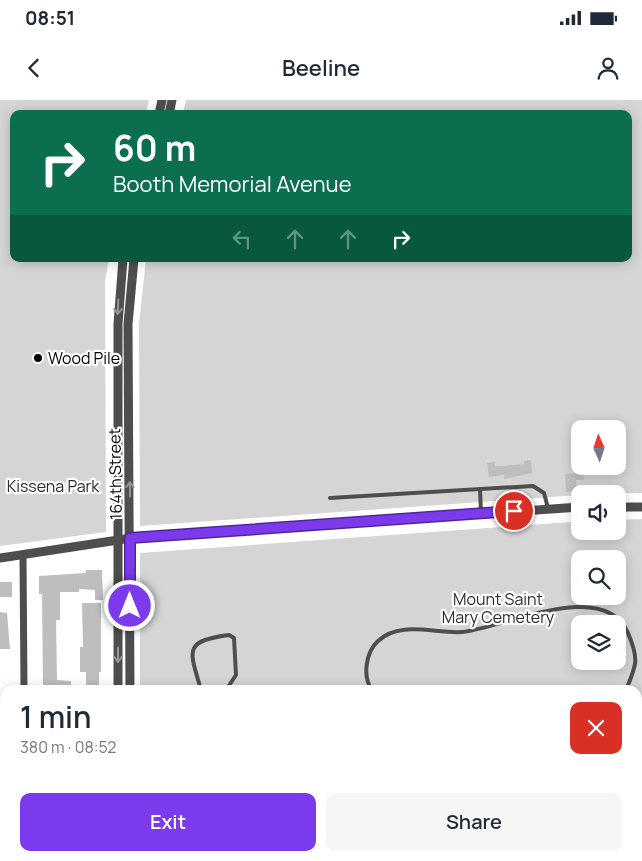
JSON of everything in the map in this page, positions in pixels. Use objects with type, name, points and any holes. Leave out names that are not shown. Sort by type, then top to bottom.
[{"type":"street","name":"164th Street","points":[[118,685],[118,324],[123,262]]},
{"type":"street","name":"164th Street","points":[[130,685],[128,324],[134,262]]},
{"type":"street","points":[[0,558],[130,538],[571,507]]},
{"type":"street","points":[[626,507],[642,507]]},
{"type":"street","points":[[24,555],[24,685]]},
{"type":"lane","points":[[330,498],[533,486],[544,493],[548,508]]},
{"type":"lane","points":[[480,489],[482,513]]},
{"type":"lane","points":[[370,685],[366,672],[369,653],[378,640],[395,632],[405,629],[462,632],[560,608],[580,606],[614,616],[626,628],[637,659],[628,685]]},
{"type":"lane","points":[[200,685],[192,659],[194,646],[199,642],[229,634],[234,638],[236,676],[230,685]]},
{"type":"green space","name":"Kissena Park","points":[[0,100],[149,100],[147,110],[10,110],[10,262],[108,262],[105,281],[106,532],[0,546]]},
{"type":"green space","points":[[186,100],[642,100],[642,493],[626,493],[626,485],[571,485],[571,496],[140,526],[139,324],[146,262],[632,262],[632,110],[184,110]]},
{"type":"green space","name":"Mount Saint Mary Cemetery","points":[[642,519],[642,685],[140,685],[140,553],[571,522],[571,540],[626,540],[626,520]]},
{"type":"building","points":[[531,460],[532,473],[504,479],[504,475],[489,477],[487,463],[495,462],[495,466],[504,466],[524,464],[524,461]]},
{"type":"building","points":[[565,474],[583,475],[584,480],[576,480],[576,485],[571,485],[571,492],[566,492]]},
{"type":"building","points":[[86,570],[102,570],[103,600],[95,600],[95,590],[79,589],[79,592],[60,592],[60,620],[56,620],[57,680],[71,681],[71,685],[43,685],[42,594],[39,594],[39,576],[86,573]]},
{"type":"building","points":[[0,582],[12,582],[12,597],[0,597]]},
{"type":"building","points":[[82,603],[101,603],[101,672],[99,672],[99,685],[86,685],[86,672],[80,672],[80,647],[83,647]]},
{"type":"building","points":[[0,612],[7,613],[10,649],[0,649]]},
{"type":"place","name":"Wood Pile","points":[[38,358]]},
{"type":"route","points":[[130,606],[130,538],[514,511]]}]
